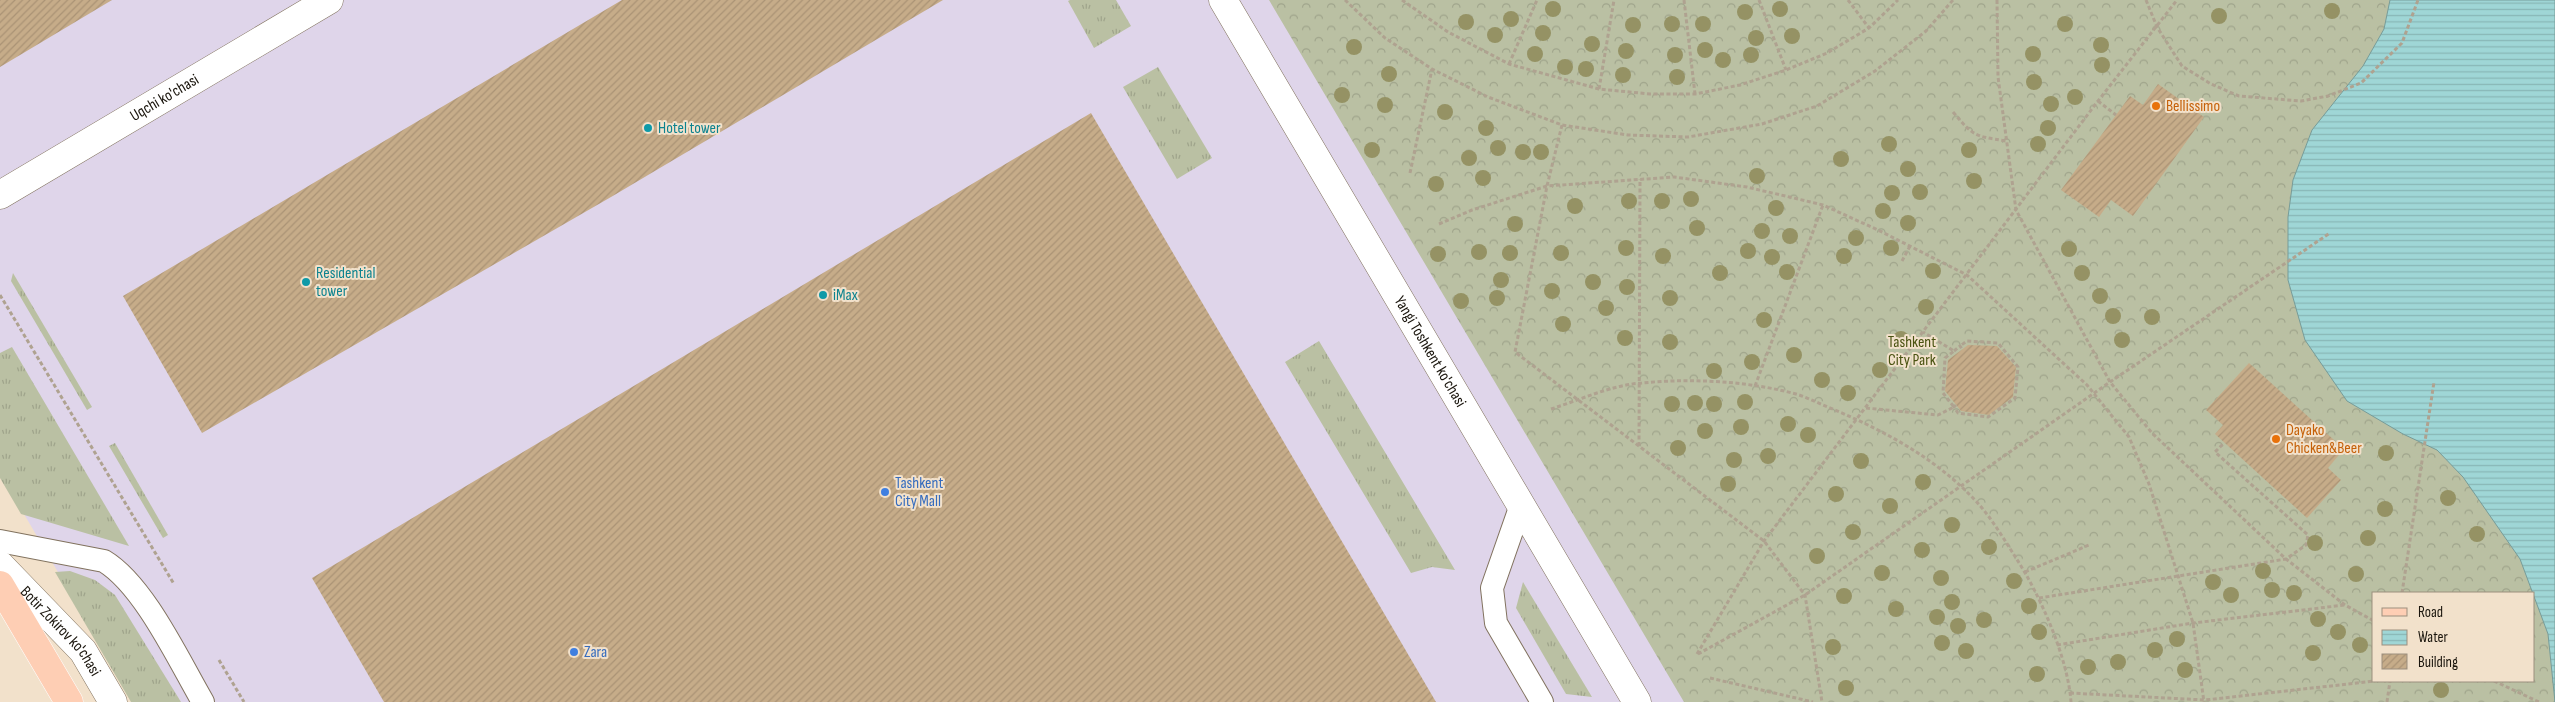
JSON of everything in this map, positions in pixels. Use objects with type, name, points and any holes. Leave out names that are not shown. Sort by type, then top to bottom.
[{"type":"main road","points":[[0,585],[69,702]]},
{"type":"street","name":"Uqchi ko'chasi","points":[[0,196],[329,0]]},
{"type":"street","name":"Yangi Toshkent ko'chasi","points":[[1222,0],[1637,702]]},
{"type":"street","name":"Botir Zokirov ko'chasi","points":[[0,565],[83,651],[114,702]]},
{"type":"lane","points":[[1520,505],[1492,588],[1496,623],[1542,702]]},
{"type":"lane","points":[[0,541],[104,561],[115,568],[140,595],[203,702]]},
{"type":"path","points":[[1345,0],[1385,38],[1432,69],[1488,97],[1562,125],[1628,135],[1688,137],[1762,124],[1817,106],[1875,71],[1926,31],[1953,0]]},
{"type":"path","points":[[1402,0],[1448,32],[1509,64],[1600,89],[1650,94],[1695,94],[1740,85],[1786,70],[1826,53],[1869,28],[1898,0]]},
{"type":"path","points":[[1509,64],[1537,0]]},
{"type":"path","points":[[1600,89],[1614,0]]},
{"type":"path","points":[[1684,0],[1695,94]]},
{"type":"path","points":[[1758,0],[1786,70]]},
{"type":"path","points":[[1848,0],[1869,28]]},
{"type":"path","points":[[1997,0],[1998,77],[2016,210],[2110,382],[2152,433],[2286,559],[2345,605],[2372,620]]},
{"type":"path","points":[[2146,0],[2157,27],[2182,66],[2211,84],[2239,96],[2301,101],[2328,96],[2361,83],[2402,43],[2418,0]]},
{"type":"path","points":[[2177,0],[2098,101],[1764,541],[1697,654],[1805,595],[2110,382],[2330,232]]},
{"type":"path","points":[[1410,173],[1432,69]]},
{"type":"path","points":[[2098,101],[2116,115]]},
{"type":"path","points":[[1953,112],[1971,133],[1979,137],[2006,141]]},
{"type":"path","points":[[1562,125],[1547,186],[1515,352],[1764,541],[1805,595],[1822,702]]},
{"type":"path","points":[[1439,224],[1472,210],[1547,186],[1674,177],[1747,187],[1823,205],[1967,275],[2095,393],[2129,437],[2149,484],[2177,576],[2194,623],[2205,701]]},
{"type":"path","points":[[1639,446],[1641,383],[1640,179]]},
{"type":"path","points":[[1755,386],[1823,205]]},
{"type":"path","points":[[1902,261],[1910,246]]},
{"type":"path","points":[[0,295],[179,593]]},
{"type":"path","points":[[1923,332],[1954,351]]},
{"type":"path","points":[[1967,341],[1998,343],[2018,367],[2015,398],[1988,417],[1958,414],[1955,406],[1943,393],[1945,358],[1954,351],[1961,348],[1967,341]]},
{"type":"path","points":[[1551,409],[1596,393],[1641,383],[1698,382],[1755,386],[1797,395],[1857,420],[1924,456],[1961,486],[1997,528],[2024,572],[2039,598],[2057,645],[2071,702]]},
{"type":"path","points":[[2402,592],[2434,382]]},
{"type":"path","points":[[1866,408],[1938,415],[1955,406]]},
{"type":"path","points":[[2039,598],[2286,559],[2306,544],[2308,535],[2215,452],[2224,443]]},
{"type":"path","points":[[2024,572],[2090,545]]},
{"type":"path","points":[[2057,645],[2194,623],[2345,605]]},
{"type":"path","points":[[214,652],[244,702]]},
{"type":"path","points":[[1710,678],[1814,702]]},
{"type":"path","points":[[2070,693],[2205,701],[2372,681]]},
{"type":"path","points":[[2387,702],[2390,682]]},
{"type":"path","points":[[2496,682],[2539,702]]},
{"type":"shaded area","points":[[0,0],[2555,0],[2555,702],[134,702],[0,473]]},
{"type":"green space","points":[[1116,0],[1131,26],[1094,48],[1068,1]]},
{"type":"green space","name":"Tashkent City Park","points":[[1269,0],[2555,0],[2555,702],[1684,702]]},
{"type":"green space","points":[[1158,67],[1212,158],[1177,179],[1123,87]]},
{"type":"green space","points":[[13,273],[92,407],[87,410],[11,281]]},
{"type":"green space","points":[[1319,341],[1455,570],[1432,567],[1411,573],[1285,362]]},
{"type":"green space","points":[[12,347],[129,546],[21,514],[0,478],[0,353]]},
{"type":"green space","points":[[115,443],[168,535],[163,538],[109,446]]},
{"type":"green space","points":[[70,571],[95,580],[115,595],[181,702],[131,702],[55,572]]},
{"type":"green space","points":[[1523,582],[1592,697],[1566,694],[1516,608]]},
{"type":"water","points":[[2390,0],[2555,0],[2555,702],[2548,634],[2535,599],[2535,592],[2532,592],[2520,559],[2463,477],[2437,450],[2403,434],[2347,401],[2305,340],[2288,280],[2288,217],[2293,180],[2312,130],[2363,66],[2384,29]]},
{"type":"building","points":[[0,0],[112,0],[0,67]]},
{"type":"building","points":[[622,0],[943,0],[611,197],[202,433],[123,296]]},
{"type":"building","points":[[2158,84],[2204,117],[2133,216],[2111,200],[2099,217],[2061,190],[2130,96],[2143,105]]},
{"type":"building","name":"Tashkent City Mall","points":[[1091,113],[1436,702],[384,702],[312,578]]},
{"type":"building","points":[[1968,345],[1997,346],[2016,367],[2013,397],[1989,415],[1961,411],[1945,391],[1948,360]]},
{"type":"building","name":"Dayako Chicken&Beer","points":[[2249,363],[2344,449],[2328,468],[2341,480],[2307,518],[2215,434],[2223,425],[2206,410]]},
{"type":"place","name":"Bellissimo","points":[[2156,106]]},
{"type":"place","name":"Hotel tower","points":[[648,128]]},
{"type":"place","name":"Residential tower","points":[[306,282]]},
{"type":"place","name":"iMax","points":[[823,295]]},
{"type":"place","name":"Dayako Chicken&Beer","points":[[2276,439]]},
{"type":"place","name":"Tashkent City Mall","points":[[885,492]]},
{"type":"place","name":"Zara","points":[[574,652]]}]
